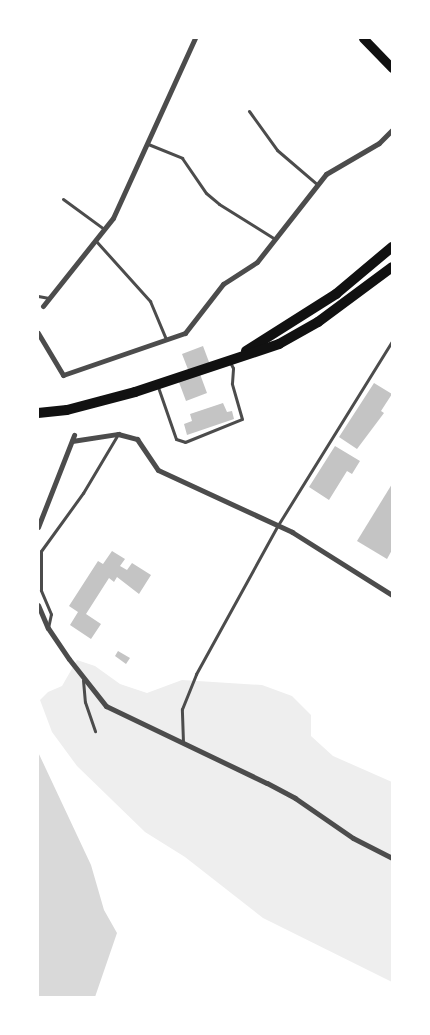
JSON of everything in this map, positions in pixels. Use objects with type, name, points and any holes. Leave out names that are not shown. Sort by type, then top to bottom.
[{"type":"highway","points":[[230,361],[336,294],[392,247]]},
{"type":"highway","points":[[38,413],[67,410],[157,386],[279,344],[318,322],[392,267]]},
{"type":"main road","points":[[363,38],[392,68]]},
{"type":"street","points":[[44,306],[112,218],[148,144],[195,38]]},
{"type":"street","points":[[38,333],[63,375],[185,333],[209,298],[223,284],[256,262],[326,174],[379,143],[392,130]]},
{"type":"street","points":[[72,441],[118,434],[137,439],[158,470],[278,525],[392,595]]},
{"type":"street","points":[[38,527],[74,435]]},
{"type":"street","points":[[38,605],[48,628],[83,680],[106,706],[295,798],[353,838],[392,858]]},
{"type":"lane","points":[[249,111],[277,150],[318,185]]},
{"type":"lane","points":[[148,144],[182,158],[206,193],[218,204],[274,239]]},
{"type":"lane","points":[[63,199],[104,229]]},
{"type":"lane","points":[[96,240],[150,301],[166,339]]},
{"type":"lane","points":[[38,296],[49,298]]},
{"type":"lane","points":[[184,745],[182,709],[196,674],[278,525],[392,341]]},
{"type":"lane","points":[[157,386],[176,439],[185,442],[242,419],[232,383],[233,368],[230,361]]},
{"type":"lane","points":[[48,628],[51,614],[41,590],[41,551],[82,493],[118,434]]},
{"type":"lane","points":[[83,680],[85,702],[95,731]]},
{"type":"shaded area","points":[[77,660],[95,666],[120,684],[147,693],[182,680],[262,685],[292,696],[311,715],[311,736],[333,756],[392,782],[392,982],[263,918],[185,857],[145,832],[77,766],[52,732],[40,700],[48,692],[62,686]]},
{"type":"shaded area","points":[[38,752],[91,865],[104,910],[117,933],[95,997],[38,997]]},
{"type":"building","points":[[203,346],[212,370],[200,374],[207,393],[186,401],[177,377],[189,372],[182,354]]},
{"type":"building","points":[[374,383],[392,394],[381,411],[384,413],[357,449],[339,437]]},
{"type":"building","points":[[223,403],[227,412],[232,411],[234,419],[187,435],[184,424],[192,421],[190,414]]},
{"type":"building","points":[[335,446],[360,461],[352,474],[347,471],[329,500],[309,487]]},
{"type":"building","points":[[392,484],[392,550],[387,559],[357,541]]},
{"type":"building","points":[[112,551],[125,559],[120,566],[127,570],[132,563],[151,575],[139,594],[117,577],[114,582],[109,578],[86,614],[101,624],[91,639],[70,625],[78,612],[69,606],[98,561],[103,564]]},
{"type":"building","points":[[118,651],[130,658],[126,664],[115,656]]}]
